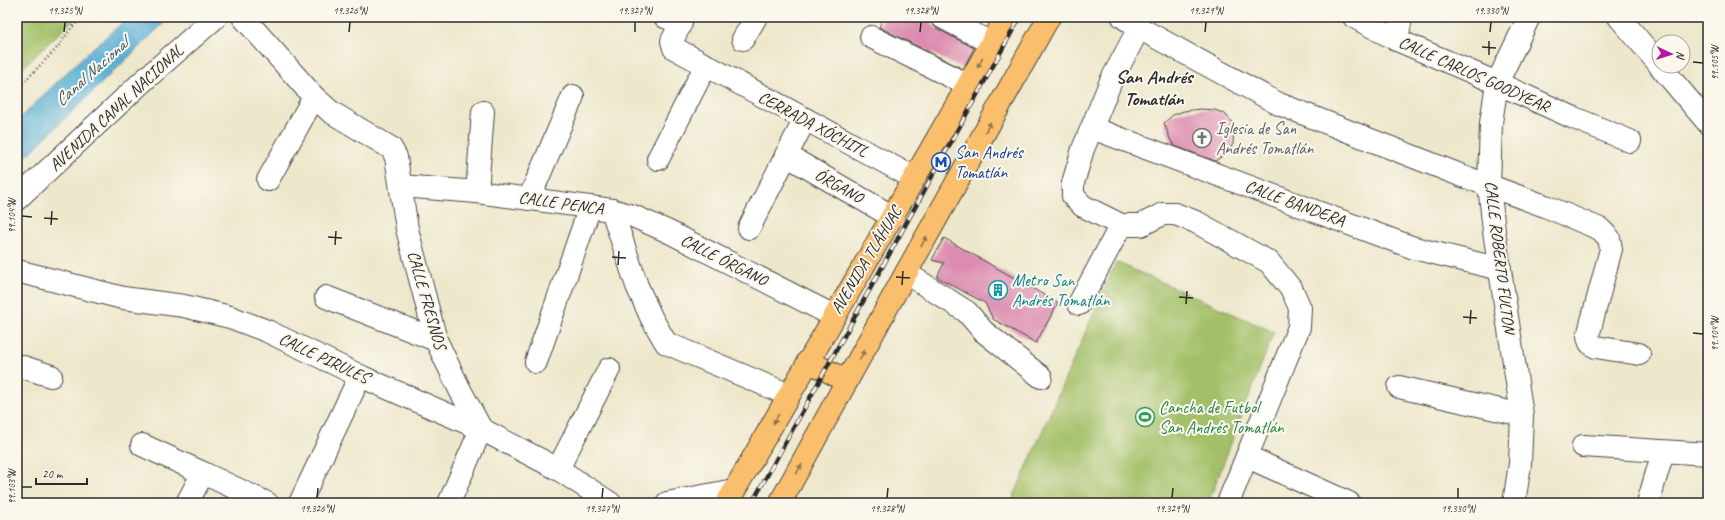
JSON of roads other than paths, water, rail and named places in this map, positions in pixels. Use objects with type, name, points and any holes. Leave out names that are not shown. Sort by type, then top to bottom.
[{"type":"main road","name":"AVENIDA TLÁHUAC","points":[[730,497],[893,217],[1006,17]]},
{"type":"main road","points":[[780,503],[1049,17]]},
{"type":"main road","points":[[808,361],[847,381]]},
{"type":"street","name":"AVENIDA CANAL NACIONAL","points":[[17,199],[142,82],[216,17]]},
{"type":"street","name":"CALLE FRESNOS","points":[[243,17],[314,97],[331,112],[391,148],[396,157],[407,229],[436,340],[481,429]]},
{"type":"street","points":[[743,39],[756,17]]},
{"type":"street","points":[[942,17],[991,43]]},
{"type":"street","name":"CALLE CARLOS GOODYEAR","points":[[1354,17],[1397,40],[1630,141]]},
{"type":"street","points":[[1397,40],[1401,17]]},
{"type":"street","name":"CALLE ROBERTO FULTON","points":[[1514,503],[1520,464],[1522,415],[1489,185],[1492,123],[1497,83],[1529,17]]},
{"type":"street","points":[[1620,17],[1651,54]]},
{"type":"street","name":"CERRADA XÓCHITL","points":[[676,19],[672,41],[674,48],[914,178]]},
{"type":"street","points":[[1228,503],[1248,457],[1299,326],[1300,308],[1292,290],[1269,262],[1196,222],[1175,214],[1163,214],[1141,225],[1121,225],[1083,206],[1073,196],[1073,183],[1083,149],[1111,81],[1131,22],[1279,104],[1460,175],[1545,206],[1600,229],[1609,238],[1611,249],[1588,336],[1590,342],[1596,347],[1639,354]]},
{"type":"street","points":[[871,37],[968,85]]},
{"type":"street","points":[[658,159],[709,67]]},
{"type":"street","points":[[1667,74],[1708,123]]},
{"type":"street","points":[[529,199],[573,96]]},
{"type":"street","points":[[268,180],[314,97]]},
{"type":"street","points":[[477,192],[483,112]]},
{"type":"street","points":[[749,228],[805,119]]},
{"type":"street","name":"CALLE BANDERA","points":[[1092,128],[1414,248],[1500,269]]},
{"type":"street","name":"ÓRGANO","points":[[786,155],[893,217]]},
{"type":"street","name":"CALLE PENCA","points":[[401,186],[477,192],[612,210],[637,286],[652,319],[666,343],[789,395]]},
{"type":"street","points":[[536,362],[590,207]]},
{"type":"street","name":"CALLE ÓRGANO","points":[[612,210],[633,216],[669,232],[834,316]]},
{"type":"street","points":[[1079,304],[1121,225]]},
{"type":"street","name":"CALLE PIRULES","points":[[17,271],[123,298],[184,306],[230,317],[267,331],[360,376],[481,429],[558,469],[610,503]]},
{"type":"street","points":[[906,273],[967,312],[983,331],[1041,377]]},
{"type":"street","points":[[326,297],[436,340]]},
{"type":"street","points":[[17,365],[50,376]]},
{"type":"street","points":[[558,469],[609,369]]},
{"type":"street","points":[[300,503],[360,376]]},
{"type":"street","points":[[1399,387],[1522,415]]},
{"type":"street","points":[[449,503],[481,429]]},
{"type":"street","points":[[142,445],[267,503]]},
{"type":"street","points":[[1583,446],[1708,454]]},
{"type":"street","points":[[1648,503],[1663,452]]},
{"type":"street","points":[[1248,457],[1349,503]]},
{"type":"street","points":[[187,503],[203,473]]},
{"type":"street","points":[[667,503],[730,497]]},
{"type":"water","name":"Canal Nacional","points":[[129,17],[170,17],[17,165],[17,121],[85,55]]},
{"type":"railway","points":[[752,503],[1020,17]]},
{"type":"place","name":"Iglesia de San Andrés Tomatlán","points":[[1202,138]]},
{"type":"place","name":"San Andrés Tomatlán","points":[[941,162]]},
{"type":"place","name":"Metro San Andrés Tomatlán","points":[[998,290]]},
{"type":"place","name":"Cancha de Futbol San Andrés Tomatlán","points":[[1145,417]]},
{"type":"district","name":"San Andrés Tomatlán","points":[[1154,88]]}]
